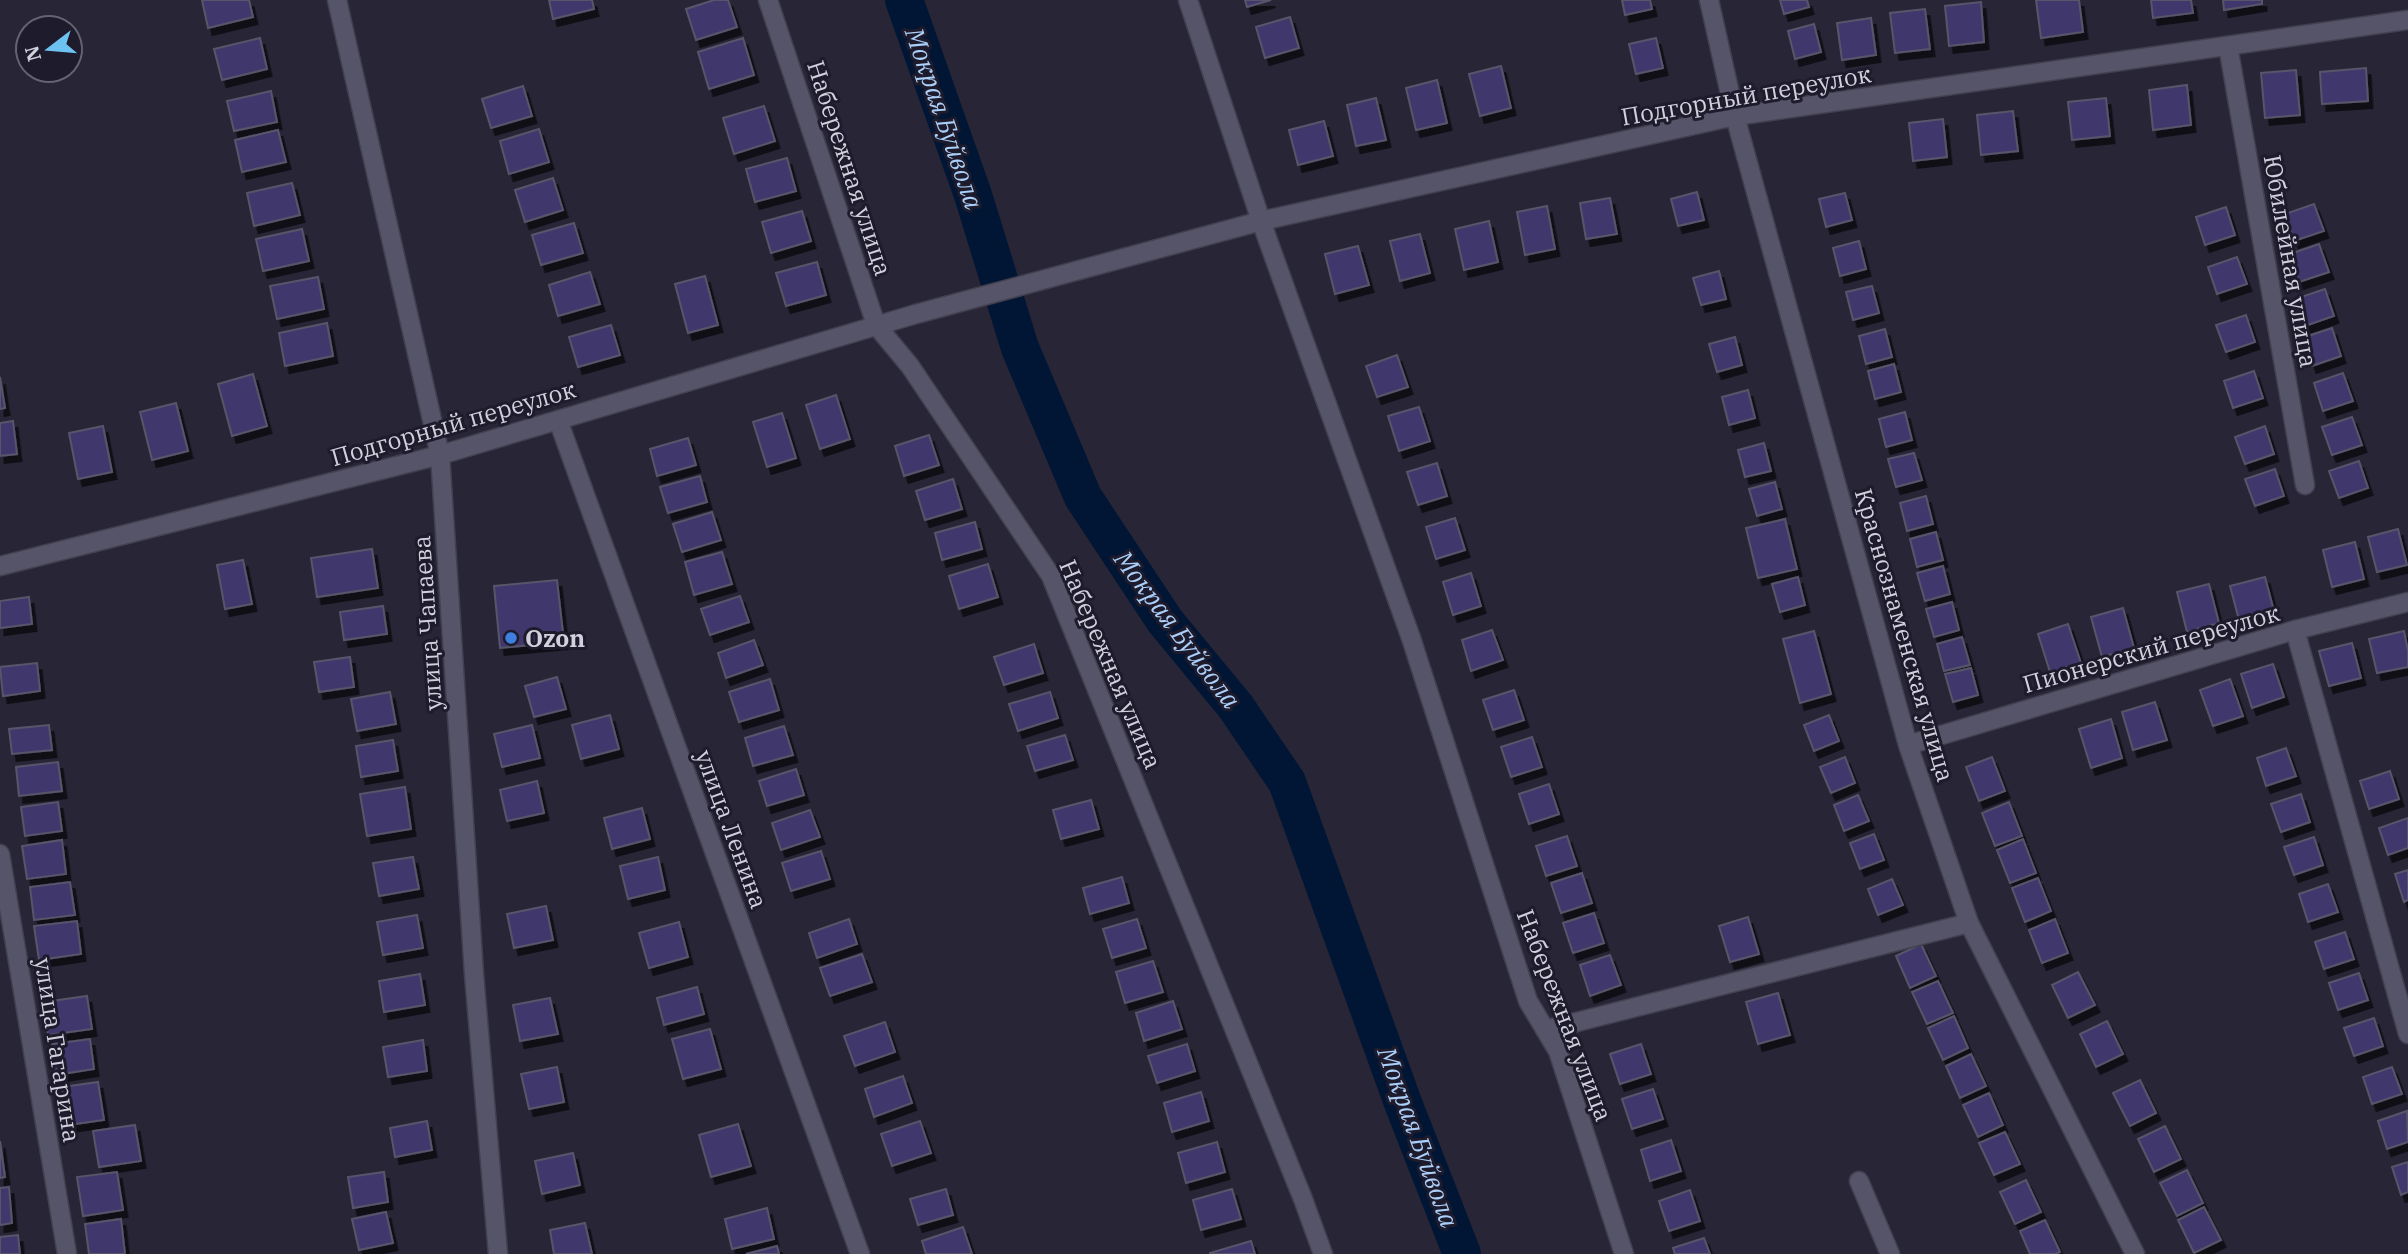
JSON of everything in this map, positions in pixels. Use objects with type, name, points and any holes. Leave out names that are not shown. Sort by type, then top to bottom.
[{"type":"street","name":"улица Чапаева","points":[[337,0],[440,455],[474,974],[498,1254]]},
{"type":"street","name":"Набережная улица","points":[[768,0],[876,326],[910,366],[1051,576],[1323,1254]]},
{"type":"street","name":"Набережная улица","points":[[1188,0],[1261,221],[1411,638],[1528,1001],[1558,1051],[1624,1254]]},
{"type":"street","name":"Краснознаменская улица","points":[[1709,0],[1735,116],[1908,745],[1969,922],[2135,1254]]},
{"type":"street","name":"Подгорный переулок","points":[[0,566],[440,455],[916,314],[1261,221],[1735,116],[2408,20]]},
{"type":"street","name":"Юбилейная улица","points":[[2228,46],[2305,485]]},
{"type":"street","name":"улица Ленина","points":[[558,420],[860,1254]]},
{"type":"street","name":"Пионерский переулок","points":[[1908,745],[2295,631],[2408,601]]},
{"type":"street","points":[[2295,631],[2408,1034]]},
{"type":"street","name":"улица Гагарина","points":[[0,854],[67,1254]]},
{"type":"street","points":[[1545,1030],[1969,922]]},
{"type":"street","points":[[1859,1181],[1890,1254]]},
{"type":"building","points":[[202,0],[249,0],[253,17],[208,28]]},
{"type":"building","points":[[549,0],[592,0],[594,9],[553,19]]},
{"type":"building","points":[[714,0],[728,0],[737,27],[696,40],[686,9]]},
{"type":"building","points":[[1245,0],[1271,0],[1247,7]]},
{"type":"building","points":[[1622,0],[1650,0],[1652,9],[1625,15]]},
{"type":"building","points":[[1780,0],[1807,0],[1809,7],[1784,14]]},
{"type":"building","points":[[2036,0],[2079,0],[2083,32],[2041,38]]},
{"type":"building","points":[[2151,0],[2191,0],[2193,13],[2153,18]]},
{"type":"building","points":[[2223,0],[2262,0],[2262,4],[2224,10]]},
{"type":"building","points":[[1981,2],[1984,42],[1949,46],[1945,6]]},
{"type":"building","points":[[1925,9],[1930,49],[1895,53],[1890,13]]},
{"type":"building","points":[[1290,17],[1299,48],[1265,58],[1256,27]]},
{"type":"building","points":[[1871,18],[1876,55],[1842,60],[1837,23]]},
{"type":"building","points":[[1814,24],[1821,52],[1795,59],[1788,31]]},
{"type":"building","points":[[260,38],[267,69],[222,80],[214,49]]},
{"type":"building","points":[[743,38],[754,75],[709,89],[698,52]]},
{"type":"building","points":[[1656,38],[1663,68],[1636,74],[1629,44]]},
{"type":"building","points":[[1501,66],[1511,108],[1480,116],[1469,74]]},
{"type":"building","points":[[2366,68],[2368,101],[2322,104],[2320,72]]},
{"type":"building","points":[[2296,70],[2300,115],[2265,118],[2261,73]]},
{"type":"building","points":[[1437,80],[1447,123],[1416,130],[1406,88]]},
{"type":"building","points":[[2187,85],[2191,125],[2153,130],[2149,90]]},
{"type":"building","points":[[523,86],[532,116],[491,128],[482,99]]},
{"type":"building","points":[[271,91],[277,122],[234,131],[227,101]]},
{"type":"building","points":[[1376,98],[1386,140],[1356,146],[1347,105]]},
{"type":"building","points":[[2106,98],[2110,136],[2072,140],[2068,102]]},
{"type":"building","points":[[764,106],[775,141],[734,154],[723,118]]},
{"type":"building","points":[[2013,111],[2018,151],[1981,155],[1977,115]]},
{"type":"building","points":[[1943,119],[1947,157],[1913,161],[1909,123]]},
{"type":"building","points":[[1324,121],[1333,156],[1298,165],[1289,130]]},
{"type":"building","points":[[539,129],[549,162],[509,174],[500,141]]},
{"type":"building","points":[[278,130],[286,162],[242,172],[235,140]]},
{"type":"building","points":[[787,158],[796,191],[755,202],[746,169]]},
{"type":"building","points":[[553,178],[563,210],[525,222],[515,190]]},
{"type":"building","points":[[292,183],[300,215],[254,226],[247,193]]},
{"type":"building","points":[[1697,192],[1704,220],[1678,226],[1671,199]]},
{"type":"building","points":[[1845,193],[1852,220],[1826,227],[1819,199]]},
{"type":"building","points":[[1610,198],[1617,234],[1586,239],[1580,203]]},
{"type":"building","points":[[2314,204],[2324,231],[2294,241],[2285,214]]},
{"type":"building","points":[[1547,206],[1555,249],[1525,255],[1517,212]]},
{"type":"building","points":[[2226,207],[2235,235],[2205,245],[2196,217]]},
{"type":"building","points":[[802,211],[811,241],[771,253],[762,222]]},
{"type":"building","points":[[1489,221],[1498,262],[1464,270],[1455,229]]},
{"type":"building","points":[[574,223],[583,253],[541,265],[532,235]]},
{"type":"building","points":[[302,229],[309,261],[263,271],[256,239]]},
{"type":"building","points":[[1420,234],[1430,273],[1400,281],[1390,241]]},
{"type":"building","points":[[1859,241],[1866,269],[1840,276],[1833,248]]},
{"type":"building","points":[[2319,244],[2329,272],[2299,282],[2290,254]]},
{"type":"building","points":[[1358,246],[1369,285],[1335,294],[1325,254]]},
{"type":"building","points":[[2237,257],[2247,284],[2217,294],[2208,267]]},
{"type":"building","points":[[817,262],[826,295],[786,306],[776,273]]},
{"type":"building","points":[[1719,271],[1726,299],[1701,305],[1693,278]]},
{"type":"building","points":[[590,272],[600,304],[558,316],[549,285]]},
{"type":"building","points":[[705,276],[718,325],[688,333],[675,284]]},
{"type":"building","points":[[318,277],[324,309],[277,319],[270,286]]},
{"type":"building","points":[[1872,286],[1879,313],[1853,320],[1846,292]]},
{"type":"building","points":[[2325,289],[2334,316],[2305,326],[2295,299]]},
{"type":"building","points":[[2246,315],[2255,342],[2226,352],[2216,325]]},
{"type":"building","points":[[327,323],[333,356],[285,366],[279,333]]},
{"type":"building","points":[[611,325],[620,355],[578,367],[569,337]]},
{"type":"building","points":[[2332,328],[2341,356],[2312,366],[2302,338]]},
{"type":"building","points":[[1885,329],[1892,357],[1866,364],[1859,336]]},
{"type":"building","points":[[1735,337],[1742,365],[1717,372],[1709,344]]},
{"type":"building","points":[[1397,355],[1408,387],[1377,397],[1366,366]]},
{"type":"building","points":[[1894,364],[1901,392],[1875,399],[1868,371]]},
{"type":"building","points":[[2254,371],[2263,398],[2233,408],[2224,381]]},
{"type":"building","points":[[2343,373],[2353,401],[2323,411],[2314,383]]},
{"type":"building","points":[[253,374],[267,426],[232,436],[218,384]]},
{"type":"building","points":[[0,377],[5,408],[0,409]]},
{"type":"building","points":[[1748,390],[1755,418],[1729,425],[1722,397]]},
{"type":"building","points":[[836,395],[850,439],[820,449],[806,405]]},
{"type":"building","points":[[176,403],[188,451],[152,460],[140,412]]},
{"type":"building","points":[[1419,407],[1430,441],[1399,451],[1388,416]]},
{"type":"building","points":[[1905,412],[1912,440],[1886,447],[1879,419]]},
{"type":"building","points":[[782,413],[796,458],[767,467],[753,422]]},
{"type":"building","points":[[2352,417],[2362,445],[2332,455],[2322,427]]},
{"type":"building","points":[[13,421],[17,454],[0,456],[0,423]]},
{"type":"building","points":[[103,426],[112,472],[78,479],[69,433]]},
{"type":"building","points":[[2265,426],[2274,454],[2245,464],[2235,437]]},
{"type":"building","points":[[929,435],[939,465],[904,476],[895,446]]},
{"type":"building","points":[[688,438],[696,465],[657,476],[650,449]]},
{"type":"building","points":[[1764,443],[1771,471],[1745,477],[1738,450]]},
{"type":"building","points":[[1914,453],[1922,480],[1896,487],[1888,459]]},
{"type":"building","points":[[2359,461],[2368,488],[2339,498],[2329,471]]},
{"type":"building","points":[[1437,463],[1447,496],[1418,505],[1407,472]]},
{"type":"building","points":[[2275,469],[2284,496],[2255,506],[2245,479]]},
{"type":"building","points":[[700,476],[707,502],[668,513],[660,487]]},
{"type":"building","points":[[953,479],[962,509],[925,520],[916,491]]},
{"type":"building","points":[[1775,482],[1782,509],[1757,516],[1749,489]]},
{"type":"building","points":[[1926,496],[1933,524],[1907,531],[1900,503]]},
{"type":"building","points":[[712,512],[721,540],[682,552],[673,524]]},
{"type":"building","points":[[1455,518],[1465,550],[1436,559],[1426,527]]},
{"type":"building","points":[[1785,519],[1797,569],[1758,578],[1746,528]]},
{"type":"building","points":[[975,522],[982,549],[942,560],[935,533]]},
{"type":"building","points":[[2398,529],[2407,565],[2377,572],[2368,537]]},
{"type":"building","points":[[1936,532],[1943,560],[1917,567],[1910,539]]},
{"type":"building","points":[[2355,542],[2364,579],[2332,587],[2323,550]]},
{"type":"building","points":[[372,549],[378,588],[317,597],[311,558]]},
{"type":"building","points":[[722,552],[732,584],[694,595],[685,562]]},
{"type":"building","points":[[243,560],[252,604],[225,609],[217,565]]},
{"type":"building","points":[[988,564],[998,597],[959,609],[949,576]]},
{"type":"building","points":[[1943,566],[1950,594],[1925,601],[1917,573]]},
{"type":"building","points":[[1471,573],[1481,606],[1453,615],[1443,582]]},
{"type":"building","points":[[1798,577],[1805,605],[1780,612],[1772,584]]},
{"type":"building","points":[[2265,577],[2274,611],[2239,620],[2230,586]]},
{"type":"building","points":[[557,580],[564,642],[500,648],[494,586]]},
{"type":"building","points":[[2209,584],[2219,623],[2187,632],[2177,592]]},
{"type":"building","points":[[740,596],[749,622],[710,635],[701,609]]},
{"type":"building","points":[[29,597],[32,624],[0,628],[0,601]]},
{"type":"building","points":[[1952,602],[1959,630],[1934,637],[1926,609]]},
{"type":"building","points":[[383,606],[387,634],[344,640],[340,612]]},
{"type":"building","points":[[2123,608],[2134,648],[2102,657],[2091,617]]},
{"type":"building","points":[[2068,624],[2081,663],[2050,672],[2038,634]]},
{"type":"building","points":[[1492,630],[1503,660],[1471,671],[1462,640]]},
{"type":"building","points":[[1814,631],[1831,694],[1800,703],[1783,639]]},
{"type":"building","points":[[2404,631],[2408,667],[2377,673],[2369,639]]},
{"type":"building","points":[[1962,637],[1970,665],[1944,671],[1937,644]]},
{"type":"building","points":[[754,640],[763,665],[726,678],[718,653]]},
{"type":"building","points":[[2352,643],[2361,678],[2329,686],[2319,651]]},
{"type":"building","points":[[1034,644],[1043,673],[1004,685],[994,657]]},
{"type":"building","points":[[350,657],[354,687],[319,692],[314,662]]},
{"type":"building","points":[[37,663],[40,691],[3,696],[0,667]]},
{"type":"building","points":[[2273,664],[2284,697],[2252,708],[2241,674]]},
{"type":"building","points":[[1971,668],[1978,695],[1953,702],[1945,674]]},
{"type":"building","points":[[557,677],[566,709],[534,717],[525,686]]},
{"type":"building","points":[[770,679],[779,710],[739,722],[729,692]]},
{"type":"building","points":[[2230,679],[2243,716],[2213,726],[2200,690]]},
{"type":"building","points":[[1514,690],[1524,720],[1493,730],[1483,700]]},
{"type":"building","points":[[390,692],[396,724],[357,731],[351,699]]},
{"type":"building","points":[[1050,692],[1058,718],[1018,731],[1009,704]]},
{"type":"building","points":[[2155,702],[2167,740],[2133,750],[2122,712]]},
{"type":"building","points":[[610,715],[619,749],[581,759],[572,725]]},
{"type":"building","points":[[1829,715],[1839,741],[1814,751],[1804,725]]},
{"type":"building","points":[[2111,719],[2122,758],[2091,768],[2079,729]]},
{"type":"building","points":[[49,725],[52,750],[12,754],[9,729]]},
{"type":"building","points":[[532,725],[540,758],[502,767],[494,734]]},
{"type":"building","points":[[784,726],[793,755],[753,766],[745,738]]},
{"type":"building","points":[[1065,735],[1073,760],[1035,771],[1027,746]]},
{"type":"building","points":[[1532,737],[1542,767],[1511,777],[1501,747]]},
{"type":"building","points":[[393,740],[398,771],[361,777],[356,746]]},
{"type":"building","points":[[2286,748],[2296,776],[2266,786],[2257,758]]},
{"type":"building","points":[[1845,757],[1855,783],[1831,793],[1820,767]]},
{"type":"building","points":[[1992,757],[2005,791],[1979,801],[1966,767]]},
{"type":"building","points":[[58,762],[62,791],[19,796],[16,767]]},
{"type":"building","points":[[796,769],[804,795],[767,806],[759,781]]},
{"type":"building","points":[[2390,771],[2399,799],[2369,809],[2360,781]]},
{"type":"building","points":[[537,781],[544,813],[507,821],[500,790]]},
{"type":"building","points":[[1549,784],[1559,814],[1529,824],[1519,794]]},
{"type":"building","points":[[405,787],[411,829],[367,836],[360,794]]},
{"type":"building","points":[[2301,794],[2310,822],[2281,832],[2271,804]]},
{"type":"building","points":[[1858,795],[1869,821],[1844,831],[1834,805]]},
{"type":"building","points":[[1091,800],[1099,829],[1061,839],[1053,810]]},
{"type":"building","points":[[58,802],[62,831],[25,836],[21,807]]},
{"type":"building","points":[[2009,802],[2022,836],[1995,846],[1982,813]]},
{"type":"building","points":[[642,808],[650,839],[612,849],[604,818]]},
{"type":"building","points":[[810,810],[820,837],[781,850],[772,823]]},
{"type":"building","points":[[2408,818],[2408,848],[2388,855],[2379,828]]},
{"type":"building","points":[[1874,834],[1884,860],[1860,869],[1850,843]]},
{"type":"building","points":[[1567,836],[1577,866],[1546,876],[1536,846]]},
{"type":"building","points":[[2314,837],[2323,865],[2294,875],[2284,847]]},
{"type":"building","points":[[2023,839],[2036,873],[2010,883],[1997,850]]},
{"type":"building","points":[[62,840],[66,874],[27,879],[22,846]]},
{"type":"building","points":[[821,851],[830,879],[791,891],[782,863]]},
{"type":"building","points":[[413,857],[419,889],[379,896],[373,863]]},
{"type":"building","points":[[658,857],[665,890],[628,899],[620,866]]},
{"type":"building","points":[[2408,870],[2408,900],[2404,902],[2395,874]]},
{"type":"building","points":[[1582,873],[1592,903],[1561,913],[1551,883]]},
{"type":"building","points":[[1122,877],[1129,903],[1090,914],[1083,888]]},
{"type":"building","points":[[2038,878],[2051,911],[2025,922],[2012,888]]},
{"type":"building","points":[[1892,879],[1903,905],[1878,915],[1868,889]]},
{"type":"building","points":[[70,882],[75,915],[34,920],[30,887]]},
{"type":"building","points":[[2328,884],[2338,912],[2308,922],[2299,894]]},
{"type":"building","points":[[546,906],[553,940],[514,948],[507,914]]},
{"type":"building","points":[[1594,913],[1604,943],[1573,953],[1563,923]]},
{"type":"building","points":[[417,915],[423,948],[383,955],[377,922]]},
{"type":"building","points":[[1748,917],[1759,954],[1730,962],[1719,926]]},
{"type":"building","points":[[849,919],[857,944],[817,958],[809,933]]},
{"type":"building","points":[[1137,919],[1146,948],[1112,958],[1103,929]]},
{"type":"building","points":[[2055,919],[2068,953],[2042,963],[2029,930]]},
{"type":"building","points":[[77,921],[81,954],[39,960],[34,926]]},
{"type":"building","points":[[679,922],[688,957],[649,968],[639,933]]},
{"type":"building","points":[[2345,932],[2354,959],[2324,969],[2315,942]]},
{"type":"building","points":[[1921,944],[1936,976],[1910,988],[1896,956]]},
{"type":"building","points":[[862,954],[872,982],[830,996],[820,968]]},
{"type":"building","points":[[1610,955],[1621,985],[1590,996],[1580,965]]},
{"type":"building","points":[[1153,961],[1163,992],[1125,1003],[1116,972]]},
{"type":"building","points":[[2078,972],[2095,1005],[2068,1018],[2052,985]]},
{"type":"building","points":[[2359,973],[2368,1000],[2338,1010],[2329,983]]},
{"type":"building","points":[[420,974],[425,1005],[384,1012],[379,981]]},
{"type":"building","points":[[1938,981],[1953,1013],[1927,1024],[1912,992]]},
{"type":"building","points":[[697,987],[704,1014],[664,1025],[657,998]]},
{"type":"building","points":[[1778,993],[1790,1035],[1758,1044],[1746,1002]]},
{"type":"building","points":[[87,996],[92,1029],[48,1035],[44,1002]]},
{"type":"building","points":[[550,998],[558,1034],[520,1041],[513,1005]]},
{"type":"building","points":[[1173,1001],[1182,1029],[1144,1041],[1136,1013]]},
{"type":"building","points":[[1954,1016],[1968,1048],[1943,1060],[1928,1028]]},
{"type":"building","points":[[2374,1018],[2383,1046],[2354,1056],[2344,1028]]},
{"type":"building","points":[[2107,1021],[2123,1054],[2096,1067],[2080,1034]]},
{"type":"building","points":[[885,1022],[895,1052],[855,1066],[844,1036]]},
{"type":"building","points":[[710,1029],[721,1069],[683,1079],[672,1039]]},
{"type":"building","points":[[90,1039],[94,1069],[56,1075],[52,1044]]},
{"type":"building","points":[[423,1040],[427,1071],[388,1077],[383,1047]]},
{"type":"building","points":[[1187,1044],[1195,1071],[1157,1083],[1148,1056]]},
{"type":"building","points":[[1641,1044],[1651,1074],[1620,1084],[1610,1054]]},
{"type":"building","points":[[1971,1054],[1986,1086],[1960,1098],[1946,1066]]},
{"type":"building","points":[[557,1067],[564,1102],[529,1109],[521,1074]]},
{"type":"building","points":[[2392,1067],[2402,1094],[2372,1104],[2363,1077]]},
{"type":"building","points":[[903,1076],[912,1103],[874,1117],[865,1089]]},
{"type":"building","points":[[2140,1080],[2156,1113],[2130,1126],[2113,1093]]},
{"type":"building","points":[[98,1082],[104,1120],[68,1125],[62,1087]]},
{"type":"building","points":[[1653,1089],[1663,1119],[1632,1129],[1622,1099]]},
{"type":"building","points":[[1201,1092],[1209,1121],[1172,1132],[1164,1103]]},
{"type":"building","points":[[1989,1093],[2003,1125],[1978,1137],[1963,1105]]},
{"type":"building","points":[[2407,1111],[2408,1142],[2387,1149],[2378,1121]]},
{"type":"building","points":[[427,1121],[432,1150],[395,1157],[390,1128]]},
{"type":"building","points":[[920,1121],[931,1153],[892,1166],[881,1134]]},
{"type":"building","points":[[738,1124],[751,1166],[711,1177],[699,1135]]},
{"type":"building","points":[[135,1125],[141,1161],[99,1167],[93,1131]]},
{"type":"building","points":[[2165,1126],[2181,1159],[2154,1172],[2138,1139]]},
{"type":"building","points":[[2005,1132],[2020,1164],[1994,1175],[1979,1143]]},
{"type":"building","points":[[1671,1140],[1681,1171],[1650,1181],[1641,1150]]},
{"type":"building","points":[[0,1141],[5,1177],[0,1178]]},
{"type":"building","points":[[1217,1142],[1225,1172],[1186,1183],[1178,1153]]},
{"type":"building","points":[[573,1153],[580,1185],[542,1194],[535,1161]]},
{"type":"building","points":[[2408,1162],[2408,1192],[2401,1195],[2392,1167]]},
{"type":"building","points":[[2187,1170],[2203,1203],[2177,1216],[2160,1183]]},
{"type":"building","points":[[117,1172],[123,1210],[83,1216],[77,1177]]},
{"type":"building","points":[[384,1172],[388,1202],[353,1208],[348,1177]]},
{"type":"building","points":[[2026,1180],[2041,1212],[2015,1224],[2000,1192]]},
{"type":"building","points":[[9,1187],[12,1223],[0,1225],[0,1188]]},
{"type":"building","points":[[946,1189],[953,1215],[918,1225],[910,1199]]},
{"type":"building","points":[[1232,1189],[1241,1219],[1201,1230],[1193,1200]]},
{"type":"building","points":[[1690,1190],[1700,1221],[1669,1231],[1659,1201]]},
{"type":"building","points":[[2204,1207],[2221,1240],[2194,1253],[2178,1220]]},
{"type":"building","points":[[767,1208],[774,1239],[732,1249],[725,1219]]},
{"type":"building","points":[[386,1212],[393,1243],[359,1250],[352,1219]]},
{"type":"building","points":[[121,1219],[125,1254],[89,1254],[85,1224]]},
{"type":"building","points":[[2045,1220],[2060,1252],[2030,1254],[2020,1231]]},
{"type":"building","points":[[585,1223],[592,1254],[554,1254],[550,1230]]},
{"type":"building","points":[[963,1227],[972,1254],[926,1254],[922,1241]]},
{"type":"building","points":[[18,1235],[20,1254],[0,1254],[0,1237]]},
{"type":"building","points":[[1704,1238],[1710,1254],[1675,1254],[1673,1248]]},
{"type":"building","points":[[1251,1241],[1255,1254],[1210,1254],[1210,1253]]},
{"type":"building","points":[[777,1246],[779,1254],[746,1254]]},
{"type":"waterway","name":"Мокрая Буйвола","points":[[904,0],[973,195],[1020,348],[1083,497],[1165,621],[1236,707],[1287,782],[1403,1103],[1462,1254]]},
{"type":"place","name":"Ozon","points":[[511,638]]}]
